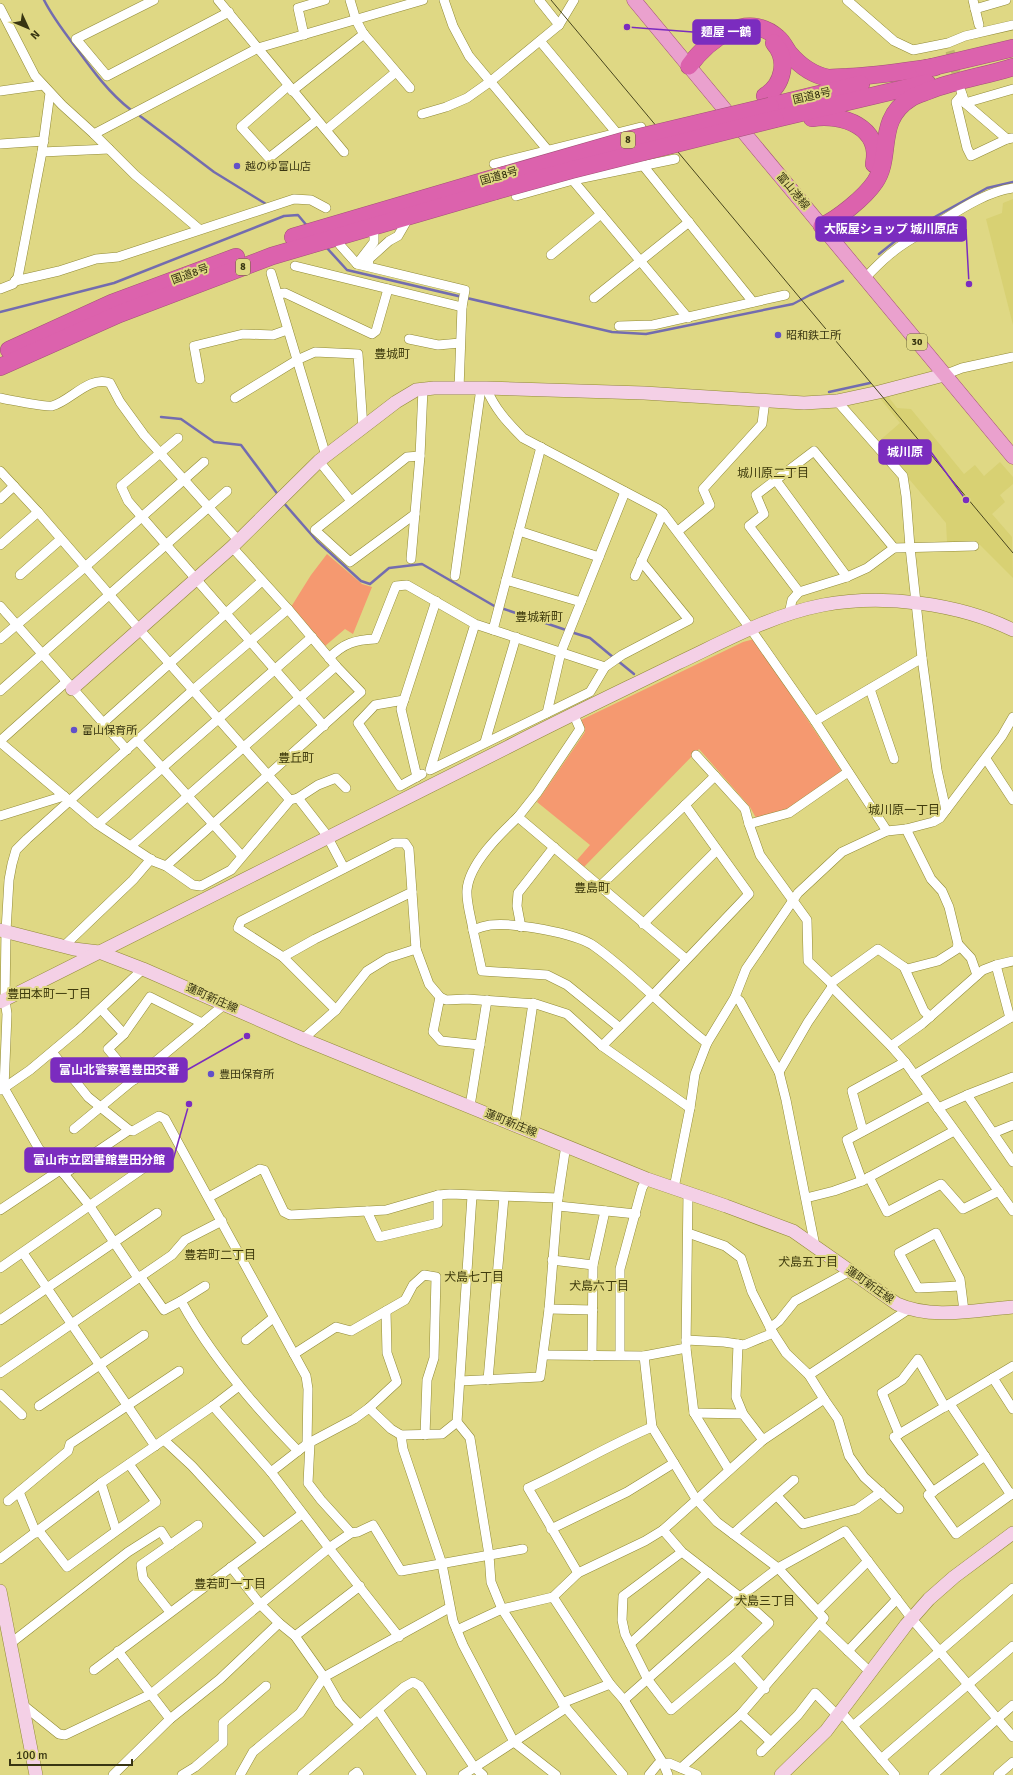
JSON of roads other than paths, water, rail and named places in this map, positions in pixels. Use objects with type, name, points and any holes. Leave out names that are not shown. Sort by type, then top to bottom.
[{"type":"highway","points":[[689,66],[699,53],[718,37],[739,27],[762,28],[779,38],[790,54],[805,70],[829,78],[859,77],[935,67]]},
{"type":"highway","points":[[689,66],[705,59],[724,44],[743,34],[760,33],[776,44],[784,59],[781,78],[773,91],[772,111]]},
{"type":"highway","name":"国道8号","points":[[772,111],[935,67],[1013,48]]},
{"type":"highway","name":"国道8号","points":[[772,111],[1013,63]]},
{"type":"highway","points":[[822,226],[833,221],[858,201],[876,182],[882,163],[888,126],[895,113],[911,98],[939,87],[1013,67]]},
{"type":"highway","points":[[684,134],[772,111]]},
{"type":"highway","points":[[684,134],[772,111],[815,117],[835,117],[853,121],[867,133],[874,144],[875,163],[870,176],[852,195],[830,213],[822,226]]},
{"type":"highway","name":"国道8号","points":[[0,354],[112,303],[267,246],[492,178],[684,134]]},
{"type":"highway","name":"国道8号","points":[[0,367],[133,308],[272,256],[409,216],[492,178]]},
{"type":"main road","name":"富山港線","points":[[634,0],[1013,457]]},
{"type":"street","points":[[154,0],[76,39],[107,76],[229,12]]},
{"type":"street","points":[[218,0],[290,89],[344,152]]},
{"type":"street","points":[[304,35],[298,8],[324,0]]},
{"type":"street","points":[[350,0],[356,20],[364,34],[410,88]]},
{"type":"street","points":[[94,134],[258,48],[423,0]]},
{"type":"street","points":[[444,0],[463,48],[688,318]]},
{"type":"street","points":[[539,0],[559,25]]},
{"type":"street","points":[[422,114],[446,108],[467,98],[491,81],[559,25],[574,0]]},
{"type":"street","points":[[846,0],[894,41],[913,50],[949,47],[965,36],[1013,26]]},
{"type":"street","points":[[978,25],[974,4],[1006,0]]},
{"type":"street","points":[[0,8],[4,24],[35,76],[50,93],[135,175],[199,229]]},
{"type":"street","points":[[317,120],[269,158],[241,127],[364,34]]},
{"type":"street","points":[[540,41],[617,133],[753,302]]},
{"type":"street","points":[[326,130],[396,72]]},
{"type":"street","points":[[0,91],[43,85]]},
{"type":"street","points":[[963,96],[1010,139],[971,156],[967,148],[956,102],[963,96],[1013,89]]},
{"type":"street","points":[[15,282],[18,277],[42,152],[50,93]]},
{"type":"street","points":[[492,178],[548,150],[641,127]]},
{"type":"street","points":[[0,144],[44,141]]},
{"type":"street","points":[[42,152],[109,149]]},
{"type":"street","points":[[516,196],[573,180],[675,159]]},
{"type":"street","points":[[865,278],[893,251],[904,244],[957,212],[991,194],[1013,188]]},
{"type":"street","points":[[0,289],[15,282],[59,271],[96,259],[118,257],[199,229],[294,199],[311,200],[326,208]]},
{"type":"street","points":[[551,255],[601,214]]},
{"type":"street","points":[[368,266],[369,259],[389,241],[398,236],[409,216]]},
{"type":"street","points":[[594,298],[689,222]]},
{"type":"street","points":[[357,264],[374,242],[374,235],[368,228]]},
{"type":"street","points":[[340,245],[357,264],[465,290],[462,307],[459,389]]},
{"type":"street","points":[[295,266],[462,307]]},
{"type":"street","points":[[271,273],[297,360],[323,458],[351,501]]},
{"type":"street","points":[[278,294],[285,293],[372,334],[376,331],[388,289]]},
{"type":"street","points":[[619,326],[653,325],[785,296]]},
{"type":"street","points":[[200,379],[194,346],[243,334],[273,334],[287,330]]},
{"type":"street","points":[[409,339],[438,345],[460,343]]},
{"type":"street","points":[[235,398],[297,360],[315,352],[358,354],[363,428]]},
{"type":"street","points":[[346,788],[336,778],[318,785],[294,799],[231,870],[201,886],[192,885],[166,866],[151,859],[98,824],[0,741],[139,629],[235,544],[323,458],[396,402],[416,390],[434,388],[484,388],[644,393],[804,402],[837,401],[944,375],[962,368],[1013,357]]},
{"type":"street","points":[[0,398],[51,406],[95,382],[104,381],[110,384],[120,402],[160,454],[208,508],[262,581],[288,609],[336,666],[361,692],[166,866]]},
{"type":"street","points":[[484,388],[493,405],[510,426],[523,438],[663,513],[750,628],[815,721],[887,831]]},
{"type":"street","points":[[455,576],[484,388]]},
{"type":"street","points":[[411,559],[420,456],[423,389]]},
{"type":"street","points":[[678,531],[710,505],[702,489],[762,424],[765,400]]},
{"type":"street","points":[[837,401],[902,476],[906,496],[922,658],[937,770],[946,810]]},
{"type":"street","points":[[178,438],[121,486],[128,501],[166,544],[194,579],[324,726]]},
{"type":"street","points":[[493,630],[541,447]]},
{"type":"street","points":[[799,592],[749,526],[764,514],[756,495],[775,479],[814,451],[894,548]]},
{"type":"street","points":[[415,514],[350,562],[315,530],[407,457],[420,456]]},
{"type":"street","points":[[0,639],[85,567],[204,462]]},
{"type":"street","points":[[0,471],[38,512],[268,775],[294,799],[328,838],[344,868]]},
{"type":"street","points":[[775,479],[847,577]]},
{"type":"street","points":[[0,499],[14,486]]},
{"type":"street","points":[[0,691],[227,491]]},
{"type":"street","points":[[547,713],[561,652],[625,492]]},
{"type":"street","points":[[0,545],[38,512]]},
{"type":"street","points":[[635,576],[663,513]]},
{"type":"street","points":[[519,531],[599,557]]},
{"type":"street","points":[[20,575],[61,539]]},
{"type":"street","points":[[789,614],[792,600],[799,592],[847,577],[868,568],[894,548],[974,546]]},
{"type":"street","points":[[404,700],[375,705],[358,723],[400,786],[485,742],[590,692],[605,667],[622,655],[689,620],[641,561]]},
{"type":"street","points":[[506,580],[581,602]]},
{"type":"street","points":[[103,723],[262,581]]},
{"type":"street","points":[[329,658],[336,651],[357,640],[375,639],[396,586],[407,585],[475,624],[605,667]]},
{"type":"street","points":[[417,777],[401,710],[436,601]]},
{"type":"street","points":[[3,1001],[573,713],[750,628],[789,614],[823,605],[852,602],[917,603],[984,617],[1013,630]]},
{"type":"street","points":[[0,606],[127,750]]},
{"type":"street","points":[[205,1286],[164,1310],[89,1205],[62,1172],[39,1149],[2,1089],[7,1014],[3,1001],[3,931],[12,864],[16,850],[67,798],[138,741],[193,690],[288,609]]},
{"type":"street","points":[[430,770],[475,624]]},
{"type":"street","points":[[98,824],[312,637]]},
{"type":"street","points":[[485,742],[516,637]]},
{"type":"street","points":[[815,721],[922,658]]},
{"type":"street","points":[[132,846],[336,666]]},
{"type":"street","points":[[870,689],[894,759]]},
{"type":"street","points":[[573,713],[580,729],[537,793],[518,817],[504,830],[474,868],[467,890],[472,930],[482,971],[547,975],[567,986],[620,1028]]},
{"type":"street","points":[[674,1188],[690,1108],[695,1074],[707,1044],[735,996],[746,969],[798,894],[842,852],[887,831],[933,822],[946,810],[986,759],[1013,717]]},
{"type":"street","points":[[138,741],[242,856]]},
{"type":"street","points":[[696,755],[745,809],[760,855],[807,920],[808,961],[905,1062],[1013,1211]]},
{"type":"street","points":[[986,759],[1012,795]]},
{"type":"street","points":[[749,824],[789,813],[848,772]]},
{"type":"street","points":[[599,887],[715,776]]},
{"type":"street","points":[[0,816],[67,798]]},
{"type":"street","points":[[602,1046],[653,995],[749,894],[685,805]]},
{"type":"street","points":[[518,817],[686,959]]},
{"type":"street","points":[[906,828],[931,879],[942,891],[949,907],[958,944],[971,958],[977,975]]},
{"type":"street","points":[[336,1010],[283,957],[238,928],[241,921],[344,868],[394,843],[405,843],[409,849],[416,949],[430,984],[440,997],[446,1000],[466,999],[533,1003],[566,1014],[602,1046],[675,1099],[690,1108]]},
{"type":"street","points":[[521,926],[517,906],[518,893],[554,848]]},
{"type":"street","points":[[643,924],[717,850]]},
{"type":"street","points":[[64,946],[133,880],[151,859]]},
{"type":"street","points":[[283,957],[315,939],[412,892]]},
{"type":"street","points":[[472,930],[491,925],[532,927],[570,936],[593,945],[653,995],[707,1044]]},
{"type":"street","name":"蓮町新庄線","points":[[3,931],[64,946],[99,952],[143,969],[303,1039],[647,1179],[793,1231],[897,1304],[908,1309],[926,1312],[964,1312],[1013,1307]]},
{"type":"street","points":[[779,1072],[831,985],[878,949],[907,969],[938,961],[957,949],[958,944]]},
{"type":"street","points":[[303,1039],[336,1010],[368,971],[388,958],[416,949]]},
{"type":"street","points":[[891,1046],[930,1017],[983,970],[1013,961]]},
{"type":"street","points":[[914,1075],[1012,1017],[996,965]]},
{"type":"street","points":[[904,967],[924,1011],[930,1017]]},
{"type":"street","points":[[2,1089],[30,1070],[52,1052],[143,969]]},
{"type":"street","points":[[735,996],[740,1001],[779,1072],[815,1246]]},
{"type":"street","points":[[134,1080],[108,1049],[124,1034],[150,997],[202,1023]]},
{"type":"street","points":[[440,997],[433,1032],[441,1041],[480,1044]]},
{"type":"street","points":[[470,1106],[487,1000]]},
{"type":"street","points":[[515,1124],[533,1003]]},
{"type":"street","points":[[74,1129],[225,1004]]},
{"type":"street","points":[[101,1008],[124,1034]]},
{"type":"street","points":[[52,1052],[88,1097],[129,1130]]},
{"type":"street","points":[[863,1131],[852,1091],[905,1062]]},
{"type":"street","points":[[938,1108],[1013,1078]]},
{"type":"street","points":[[929,1096],[847,1140],[865,1179],[887,1212],[942,1184],[963,1209],[999,1190]]},
{"type":"street","points":[[967,1096],[1013,1162]]},
{"type":"street","points":[[0,1210],[129,1130],[132,1131],[159,1116],[165,1119],[306,1376],[308,1389],[308,1483],[321,1500],[351,1533]]},
{"type":"street","points":[[993,1133],[1013,1125]]},
{"type":"street","points":[[806,1198],[834,1191],[865,1179],[954,1131]]},
{"type":"street","points":[[460,1381],[540,1377],[549,1309],[558,1202],[566,1146]]},
{"type":"street","points":[[0,1268],[89,1205],[145,1168]]},
{"type":"street","points":[[209,1198],[260,1169],[264,1170],[284,1212],[290,1215],[386,1210],[438,1195],[504,1197],[558,1202],[605,1211],[636,1214]]},
{"type":"street","points":[[620,1355],[620,1269],[642,1188],[647,1179]]},
{"type":"street","points":[[688,1193],[686,1344],[694,1413],[729,1470]]},
{"type":"street","points":[[367,1210],[379,1237],[438,1223],[438,1195]]},
{"type":"street","points":[[472,1196],[457,1422],[470,1438],[489,1555],[491,1582],[502,1609],[564,1706],[623,1775]]},
{"type":"street","points":[[488,1380],[504,1197]]},
{"type":"street","points":[[592,1356],[593,1265],[605,1211]]},
{"type":"street","points":[[0,1320],[157,1213]]},
{"type":"street","points":[[0,1373],[172,1255],[185,1240],[222,1221]]},
{"type":"street","points":[[688,1233],[725,1246],[741,1258],[752,1292],[772,1331],[786,1353],[809,1375],[838,1419],[849,1456],[864,1477],[899,1509]]},
{"type":"street","points":[[961,1286],[918,1288],[899,1253],[936,1234],[960,1279],[961,1286],[964,1312]]},
{"type":"street","points":[[22,1253],[155,1446]]},
{"type":"street","points":[[552,1260],[593,1265]]},
{"type":"street","points":[[544,1355],[644,1356],[686,1344],[744,1345],[772,1331],[795,1301],[850,1271]]},
{"type":"street","points":[[294,1354],[336,1327],[351,1331],[405,1300],[413,1284],[424,1276],[436,1277],[434,1358],[427,1380],[425,1435]]},
{"type":"street","points":[[181,1301],[196,1327],[239,1386],[298,1451]]},
{"type":"street","points":[[549,1309],[592,1310]]},
{"type":"street","points":[[809,1375],[908,1309]]},
{"type":"street","points":[[271,1472],[308,1444],[354,1420],[397,1382],[387,1353],[386,1311]]},
{"type":"street","points":[[246,1340],[273,1318]]},
{"type":"street","points":[[39,1406],[144,1335]]},
{"type":"street","points":[[738,1344],[736,1397],[743,1414],[763,1440]]},
{"type":"street","points":[[644,1356],[652,1427],[696,1499],[717,1522],[778,1568],[824,1618],[765,1689],[741,1714],[681,1768]]},
{"type":"street","points":[[899,1434],[882,1393],[902,1380],[918,1359],[947,1405],[985,1456],[1012,1494],[956,1534],[928,1496],[985,1456]]},
{"type":"street","points":[[933,1492],[894,1437],[1013,1366]]},
{"type":"street","points":[[8,1501],[68,1451],[70,1444],[179,1371]]},
{"type":"street","points":[[993,1378],[1013,1409]]},
{"type":"street","points":[[0,1560],[101,1483],[213,1406],[239,1386]]},
{"type":"street","points":[[0,1394],[22,1415]]},
{"type":"street","points":[[457,1630],[502,1609],[553,1597],[578,1573],[645,1541],[663,1530],[763,1440],[824,1399]]},
{"type":"street","points":[[213,1406],[271,1472],[302,1514],[399,1637]]},
{"type":"street","points":[[369,1408],[391,1429],[401,1435],[442,1434],[457,1422]]},
{"type":"street","points":[[694,1413],[743,1414]]},
{"type":"street","points":[[578,1573],[528,1488],[558,1475],[633,1435],[652,1427]]},
{"type":"street","points":[[401,1435],[403,1448],[442,1564],[449,1608],[457,1630],[514,1742],[556,1775]]},
{"type":"street","points":[[164,1440],[192,1466],[263,1543]]},
{"type":"street","points":[[551,1529],[627,1492],[674,1463]]},
{"type":"street","points":[[19,1492],[38,1532],[67,1567],[156,1502],[129,1464]]},
{"type":"street","points":[[733,1534],[794,1480]]},
{"type":"street","points":[[101,1483],[116,1530]]},
{"type":"street","points":[[776,1496],[803,1524],[857,1509],[881,1492]]},
{"type":"street","points":[[94,1670],[302,1514]]},
{"type":"street","points":[[170,1612],[143,1578],[141,1565],[198,1524]]},
{"type":"street","points":[[23,1705],[59,1734],[65,1734],[151,1694],[330,1548],[351,1533],[358,1532],[372,1525],[401,1571],[523,1549]]},
{"type":"street","points":[[663,1530],[682,1552],[740,1597],[769,1623],[735,1656],[671,1710],[648,1680],[625,1634],[622,1620],[623,1596],[682,1552]]},
{"type":"street","points":[[10,1643],[128,1552],[161,1531],[170,1545]]},
{"type":"street","points":[[624,1700],[740,1597],[778,1568],[845,1531],[912,1619],[1013,1737]]},
{"type":"street","points":[[782,1775],[826,1731],[870,1672],[929,1599],[954,1577],[1013,1533]]},
{"type":"street","points":[[818,1611],[868,1561]]},
{"type":"street","points":[[231,1567],[260,1604],[279,1623],[295,1636],[324,1677],[339,1702],[360,1725]]},
{"type":"street","points":[[630,1644],[708,1572]]},
{"type":"street","points":[[295,1636],[360,1586]]},
{"type":"street","points":[[853,1726],[1013,1588]]},
{"type":"street","points":[[0,1591],[36,1775]]},
{"type":"street","points":[[553,1597],[610,1684],[624,1700],[663,1764],[668,1775]]},
{"type":"street","points":[[848,1651],[897,1599]]},
{"type":"street","points":[[240,1775],[253,1752],[300,1713],[324,1677],[399,1637],[449,1608]]},
{"type":"street","points":[[113,1775],[170,1719],[220,1679],[279,1623]]},
{"type":"street","points":[[820,1624],[870,1672]]},
{"type":"street","points":[[882,1759],[1013,1646]]},
{"type":"street","points":[[118,1651],[170,1719]]},
{"type":"street","points":[[735,1656],[765,1689]]},
{"type":"street","points":[[302,1775],[404,1687],[413,1682],[420,1686],[474,1767],[483,1775]]},
{"type":"street","points":[[463,1775],[514,1742],[564,1706],[610,1684]]},
{"type":"street","points":[[182,1775],[195,1767],[223,1743],[223,1723],[266,1686]]},
{"type":"street","points":[[761,1752],[798,1715],[815,1693],[853,1726],[895,1775]]},
{"type":"street","points":[[933,1775],[1013,1705]]},
{"type":"street","points":[[378,1710],[422,1775]]},
{"type":"street","points":[[741,1714],[771,1742]]},
{"type":"street","points":[[998,1775],[1013,1762]]},
{"type":"street","points":[[649,1775],[658,1764],[668,1763],[697,1775]]},
{"type":"street","points":[[353,1775],[357,1772],[359,1775]]},
{"type":"waterway","points":[[44,0],[59,25],[95,73],[108,89],[131,110]]},
{"type":"waterway","points":[[140,116],[214,172],[266,204]]},
{"type":"waterway","points":[[879,254],[904,234],[987,188],[1013,182]]},
{"type":"waterway","points":[[0,312],[114,283],[284,216],[298,215],[308,227]]},
{"type":"waterway","points":[[326,247],[347,270],[612,332],[646,334],[793,304],[843,281]]},
{"type":"waterway","points":[[829,392],[870,383]]},
{"type":"waterway","points":[[161,417],[181,419],[214,442],[241,445],[279,496]]},
{"type":"waterway","points":[[283,502],[317,541],[361,581],[370,584],[389,568],[422,564],[496,607]]},
{"type":"waterway","points":[[501,608],[566,630]]},
{"type":"waterway","points":[[571,632],[590,638],[614,658]]},
{"type":"waterway","points":[[618,661],[634,674]]},
{"type":"tunnel","points":[[950,51],[959,84]]},
{"type":"tram line","points":[[551,0],[1013,553]]},
{"type":"place","name":"麺屋 一鶴","points":[[627,27]]},
{"type":"place","name":"越のゆ富山店","points":[[237,166]]},
{"type":"place","name":"大阪屋ショップ 城川原店","points":[[969,284]]},
{"type":"place","name":"昭和鉄工所","points":[[778,335]]},
{"type":"place","name":"城川原","points":[[966,500]]},
{"type":"place","name":"富山保育所","points":[[74,730]]},
{"type":"place","name":"富山北警察署豊田交番","points":[[247,1036]]},
{"type":"place","name":"豊田保育所","points":[[211,1074]]},
{"type":"place","name":"富山市立図書館豊田分館","points":[[189,1104]]},
{"type":"district","name":"豊城町","points":[[392,354]]},
{"type":"district","name":"城川原二丁目","points":[[773,473]]},
{"type":"district","name":"豊城新町","points":[[539,617]]},
{"type":"district","name":"豊丘町","points":[[296,758]]},
{"type":"district","name":"城川原一丁目","points":[[904,810]]},
{"type":"district","name":"豊島町","points":[[592,888]]},
{"type":"district","name":"豊田本町一丁目","points":[[49,994]]},
{"type":"district","name":"豊若町二丁目","points":[[220,1255]]},
{"type":"district","name":"犬島五丁目","points":[[808,1262]]},
{"type":"district","name":"犬島七丁目","points":[[474,1277]]},
{"type":"district","name":"犬島六丁目","points":[[599,1286]]},
{"type":"district","name":"豊若町一丁目","points":[[230,1584]]},
{"type":"district","name":"犬島三丁目","points":[[765,1601]]}]
